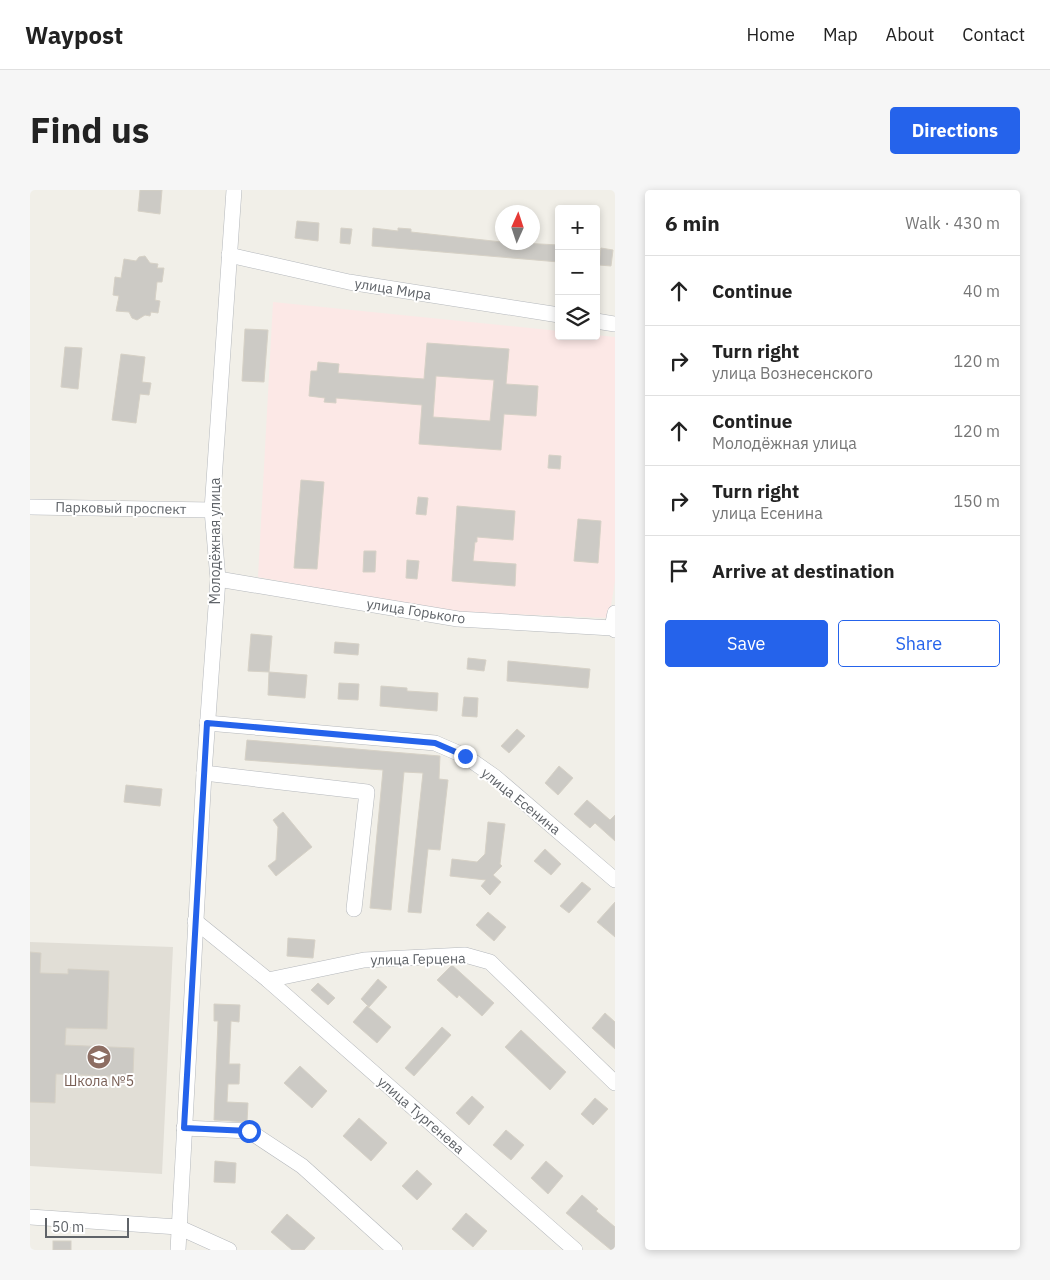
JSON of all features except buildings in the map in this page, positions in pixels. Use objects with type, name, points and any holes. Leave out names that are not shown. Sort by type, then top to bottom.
[{"type":"street","name":"Молодёжная улица","points":[[178,1250],[195,922],[218,579],[212,510],[234,190]]},
{"type":"street","name":"улица Мира","points":[[229,255],[349,282],[555,314]]},
{"type":"street","points":[[600,322],[615,324]]},
{"type":"street","name":"Парковый проспект","points":[[30,507],[212,510]]},
{"type":"street","name":"улица Горького","points":[[218,579],[458,619],[614,623]]},
{"type":"street","name":"улица Есенина","points":[[207,723],[435,743],[465,756],[495,777],[615,880]]},
{"type":"street","points":[[204,773],[367,792],[354,909]]},
{"type":"street","points":[[195,922],[268,980]]},
{"type":"street","name":"улица Герцена","points":[[268,980],[364,960],[465,955],[490,962],[615,1084]]},
{"type":"street","name":"улица Тургенева","points":[[268,980],[575,1250]]},
{"type":"street","points":[[184,1128],[249,1131],[302,1166],[394,1250]]},
{"type":"street","points":[[30,1217],[178,1226],[229,1250]]},
{"type":"shaded area","points":[[273,302],[555,331],[555,340],[600,340],[600,335],[615,337],[615,581],[609,618],[431,611],[389,601],[258,577]]},
{"type":"shaded area","name":"Школа №5","points":[[30,942],[173,947],[162,1174],[30,1166]]},
{"type":"place","name":"Школа №5","points":[[99,1057]]},
{"type":"route","points":[[249,1131],[184,1128],[207,723],[435,743],[465,756]]}]
